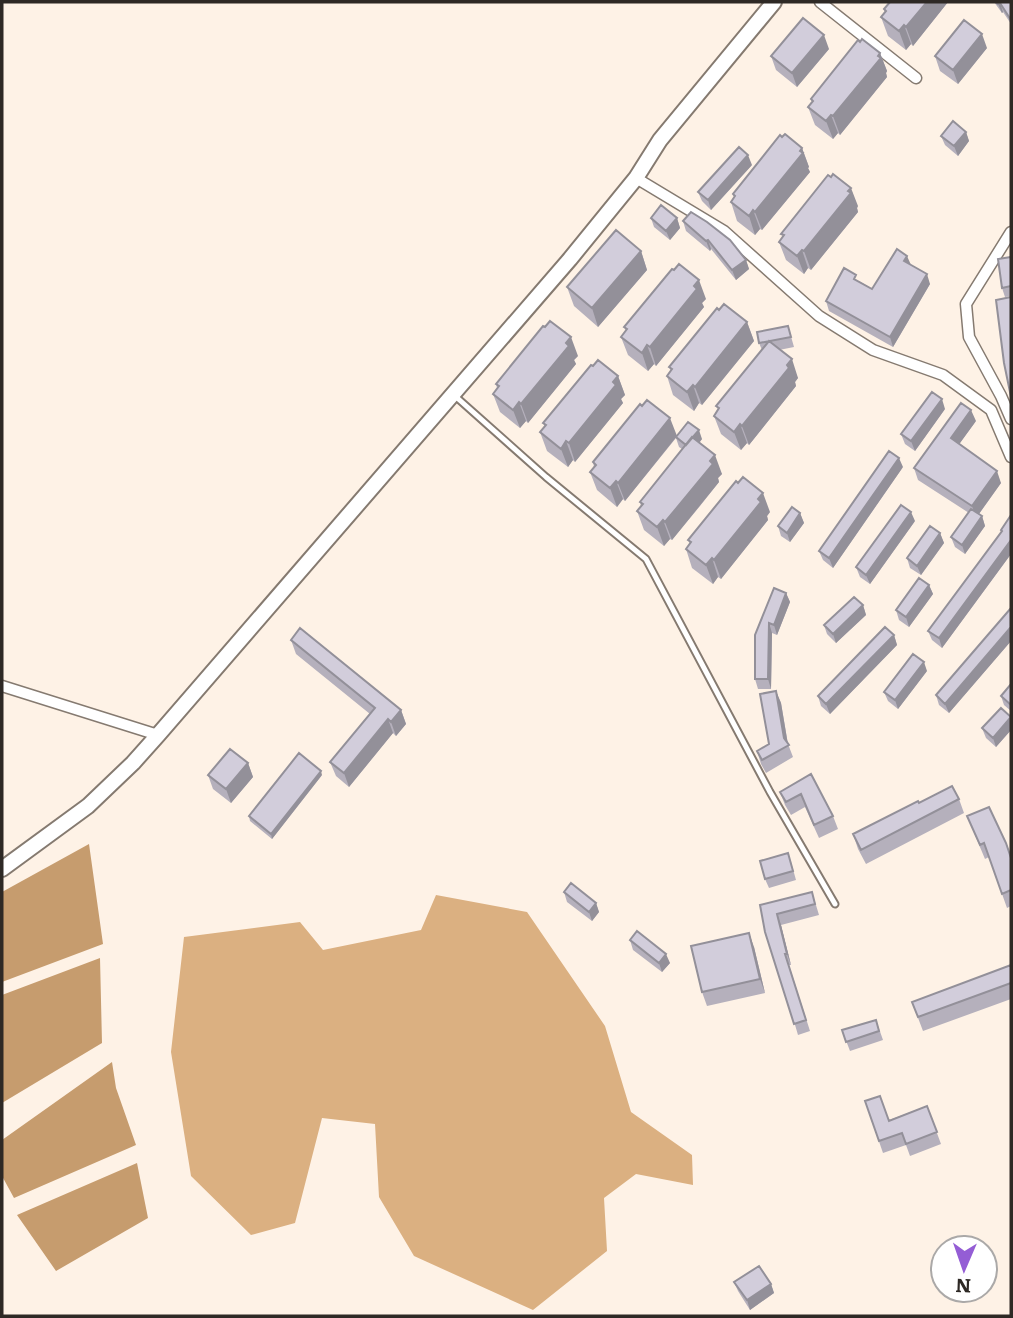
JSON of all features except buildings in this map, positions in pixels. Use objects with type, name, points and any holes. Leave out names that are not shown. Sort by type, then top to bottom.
[{"type":"street","points":[[2,869],[88,806],[159,735],[636,178],[660,140],[774,2]]},
{"type":"street","points":[[820,2],[916,78]]},
{"type":"street","points":[[636,178],[724,231],[819,316],[873,350],[943,375],[991,410],[1011,457]]},
{"type":"street","points":[[1011,232],[966,304],[969,337],[1011,419]]},
{"type":"street","points":[[2,686],[159,735]]},
{"type":"lane","points":[[453,394],[546,477],[646,559],[770,792],[835,904]]},
{"type":"shaded area","points":[[89,844],[103,944],[2,982],[2,892]]},
{"type":"shaded area","points":[[436,895],[527,912],[605,1026],[631,1112],[692,1155],[693,1185],[636,1174],[604,1198],[607,1251],[533,1310],[414,1256],[379,1197],[375,1124],[322,1118],[295,1223],[251,1235],[191,1176],[171,1052],[184,937],[300,922],[323,950],[421,930]]},
{"type":"shaded area","points":[[100,958],[102,1043],[2,1103],[2,995]]},
{"type":"shaded area","points":[[112,1062],[116,1088],[136,1145],[14,1198],[2,1176],[2,1140]]},
{"type":"shaded area","points":[[137,1163],[148,1218],[56,1271],[17,1215]]}]
